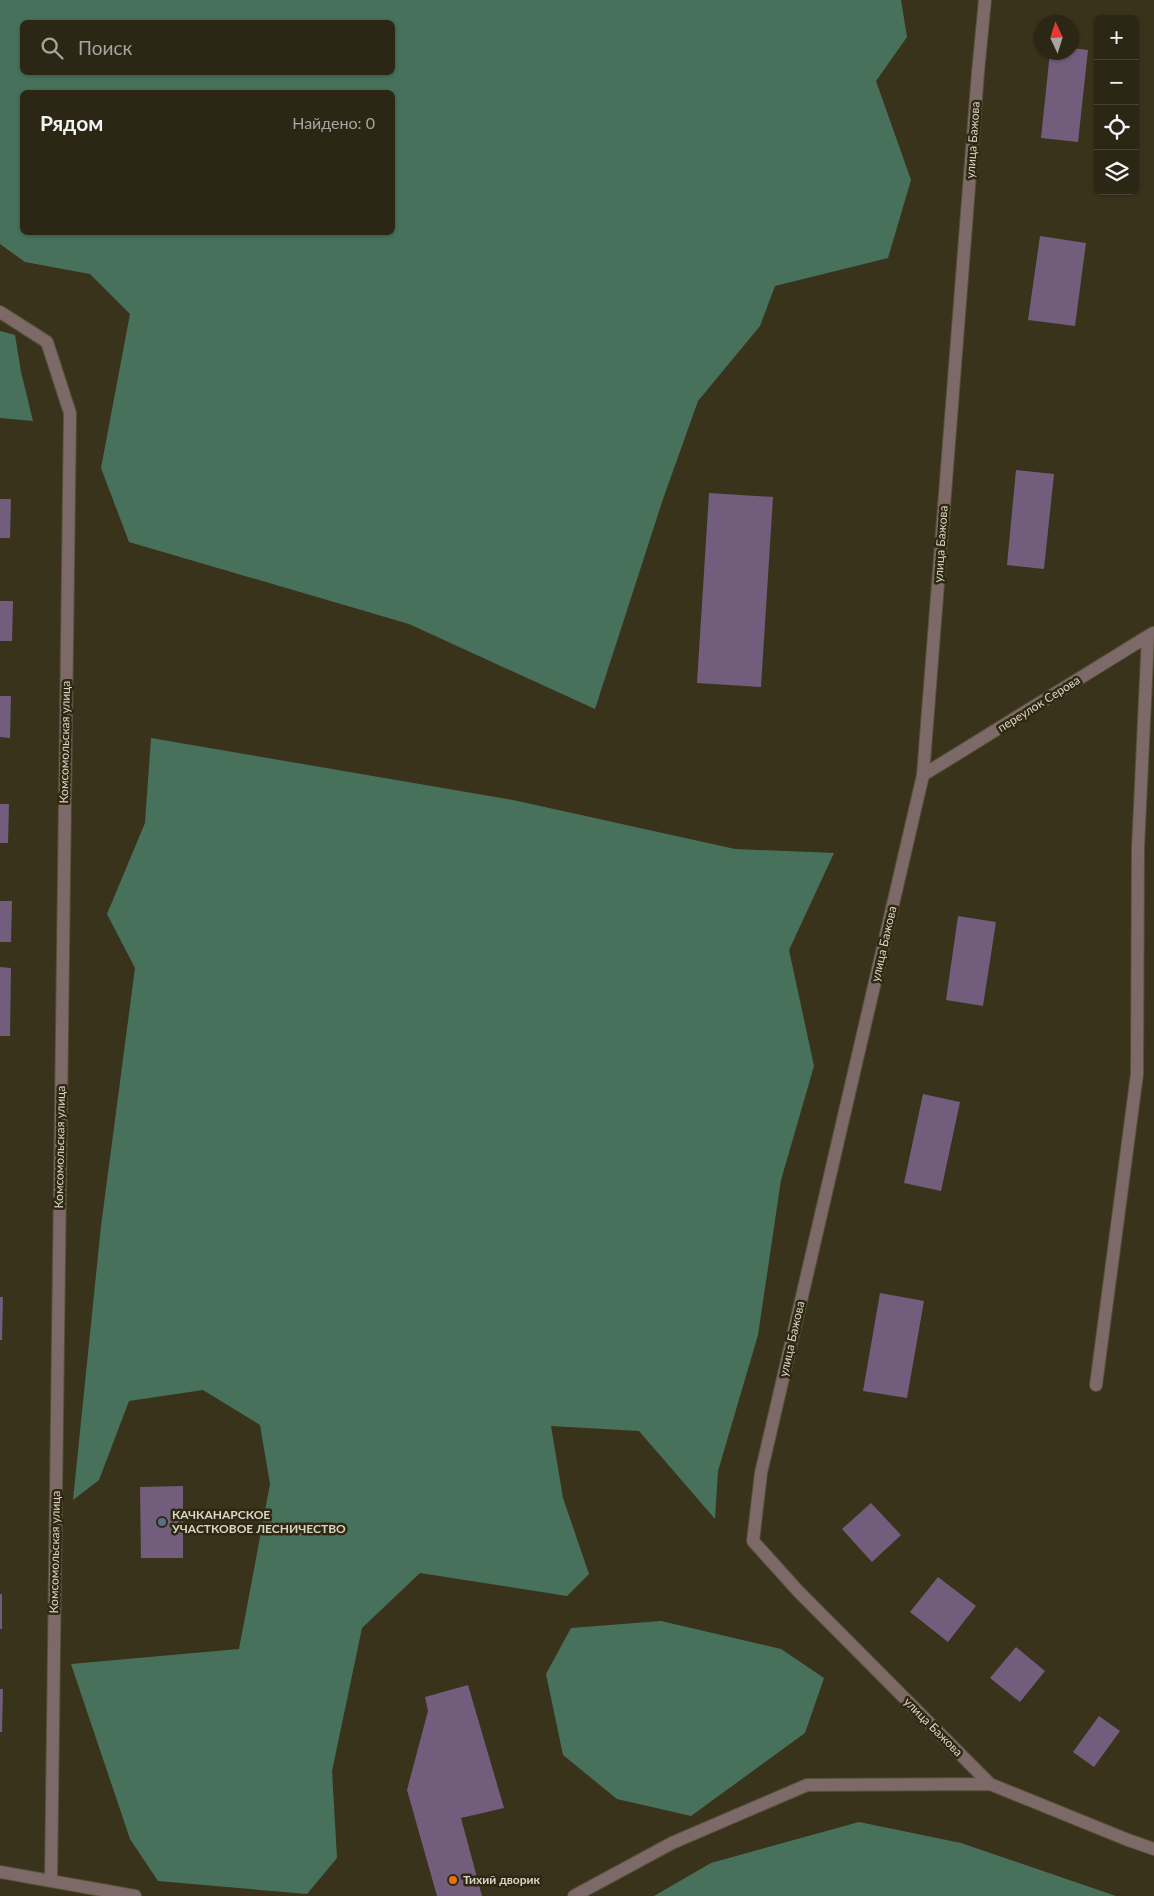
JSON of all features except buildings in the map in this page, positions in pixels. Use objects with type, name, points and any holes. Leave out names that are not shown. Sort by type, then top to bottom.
[{"type":"street","name":"улица Бажова","points":[[985,0],[923,775],[761,1473],[753,1541],[798,1591],[990,1784]]},
{"type":"street","name":"Комсомольская улица","points":[[0,312],[47,342],[70,413],[66,578],[51,1880]]},
{"type":"street","name":"переулок Серова","points":[[923,775],[1151,634]]},
{"type":"street","points":[[1096,1386],[1137,1074],[1138,848],[1151,634]]},
{"type":"street","points":[[574,1896],[672,1844],[807,1786],[990,1784],[1154,1849]]},
{"type":"street","points":[[0,1872],[135,1896]]},
{"type":"green space","points":[[0,0],[901,0],[907,37],[876,81],[911,180],[888,258],[775,286],[760,326],[698,401],[663,499],[595,709],[409,624],[129,542],[101,468],[130,314],[90,274],[25,262],[0,244]]},
{"type":"green space","points":[[0,331],[15,335],[21,372],[33,421],[0,418]]},
{"type":"green space","points":[[151,738],[513,800],[735,849],[834,853],[789,950],[814,1066],[781,1180],[758,1335],[718,1471],[715,1519],[639,1431],[551,1426],[563,1498],[589,1574],[567,1596],[420,1573],[362,1628],[332,1771],[337,1858],[307,1894],[158,1881],[130,1839],[71,1664],[239,1649],[270,1484],[260,1425],[203,1390],[129,1401],[99,1480],[73,1500],[101,1226],[135,968],[107,914],[145,823]]},
{"type":"green space","points":[[661,1621],[781,1649],[824,1678],[805,1733],[691,1816],[617,1799],[563,1755],[546,1674],[571,1628]]},
{"type":"green space","points":[[859,1822],[961,1843],[1116,1896],[654,1896],[711,1863]]},
{"type":"place","name":"КАЧКАНАРСКОЕ УЧАСТКОВОЕ ЛЕСНИЧЕСТВО","points":[[162,1522]]},
{"type":"place","name":"Тихий дворик","points":[[453,1880]]}]
